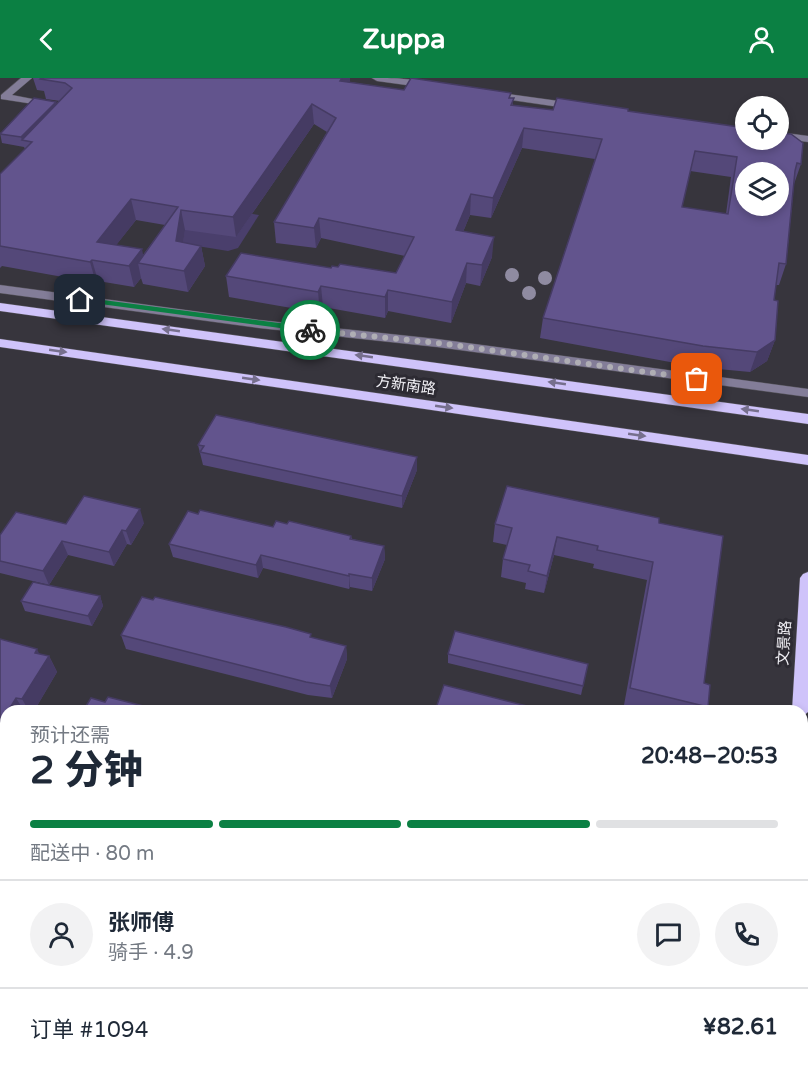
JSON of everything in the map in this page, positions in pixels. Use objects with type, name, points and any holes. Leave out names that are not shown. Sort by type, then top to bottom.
[{"type":"main road","name":"方新南路","points":[[0,307],[808,419]]},
{"type":"main road","name":"方新南路","points":[[0,343],[808,460]]},
{"type":"main road","name":"文景路","points":[[800,705],[808,578]]},
{"type":"street","points":[[27,78],[4,97],[59,106]]},
{"type":"street","points":[[377,78],[434,86]]},
{"type":"street","points":[[480,93],[584,108]]},
{"type":"street","points":[[789,137],[808,140]]},
{"type":"street","points":[[0,289],[260,324],[438,343],[808,393]]},
{"type":"shaded area","points":[[183,203],[259,215],[238,248],[228,251],[166,241]]},
{"type":"building","points":[[342,78],[340,81],[404,90],[411,78],[511,93],[509,98],[514,98],[511,105],[553,110],[557,98],[735,126],[735,150],[789,150],[789,134],[791,134],[803,143],[801,164],[797,163],[795,171],[786,264],[779,263],[774,300],[778,301],[775,340],[757,352],[703,346],[543,318],[602,139],[524,128],[493,198],[471,194],[456,230],[494,237],[482,265],[467,263],[452,302],[388,290],[385,297],[321,286],[318,292],[226,276],[241,253],[331,268],[332,266],[338,267],[340,264],[396,273],[414,237],[319,218],[314,228],[274,222],[336,118],[312,104],[233,217],[181,210],[176,241],[201,246],[184,271],[138,263],[178,207],[131,199],[97,242],[142,249],[129,266],[92,260],[90,262],[0,246],[0,174],[32,142],[22,140],[72,88],[65,83],[40,79]]},
{"type":"building","points":[[34,98],[56,102],[21,137],[0,134]]},
{"type":"building","points":[[216,415],[417,457],[402,496],[200,452],[204,446],[198,445]]},
{"type":"building","points":[[507,486],[659,518],[659,523],[723,536],[704,683],[710,685],[708,705],[630,688],[653,562],[597,550],[598,546],[557,537],[547,576],[528,571],[530,565],[503,559],[512,528],[495,524]]},
{"type":"building","points":[[84,496],[140,509],[126,531],[122,530],[109,552],[62,541],[43,571],[0,561],[0,535],[16,512],[66,524]]},
{"type":"building","points":[[200,510],[273,527],[276,521],[287,524],[289,521],[351,536],[350,539],[384,546],[372,578],[349,574],[349,576],[261,555],[256,565],[169,544],[188,511],[198,514]]},
{"type":"building","points":[[33,582],[100,596],[88,616],[21,601]]},
{"type":"building","points":[[142,597],[153,600],[155,597],[286,627],[311,634],[310,637],[346,646],[330,686],[306,682],[121,635]]},
{"type":"building","points":[[455,631],[588,664],[583,686],[448,654]]},
{"type":"building","points":[[0,639],[37,649],[35,653],[49,656],[22,699],[16,698],[12,705],[0,705]]},
{"type":"building","points":[[444,685],[523,705],[437,705]]},
{"type":"building","points":[[108,697],[139,705],[87,705],[91,698],[105,702]]},
{"type":"way so far","points":[[310,330],[438,343],[697,379]]},
{"type":"route","points":[[80,300],[310,330]]}]
